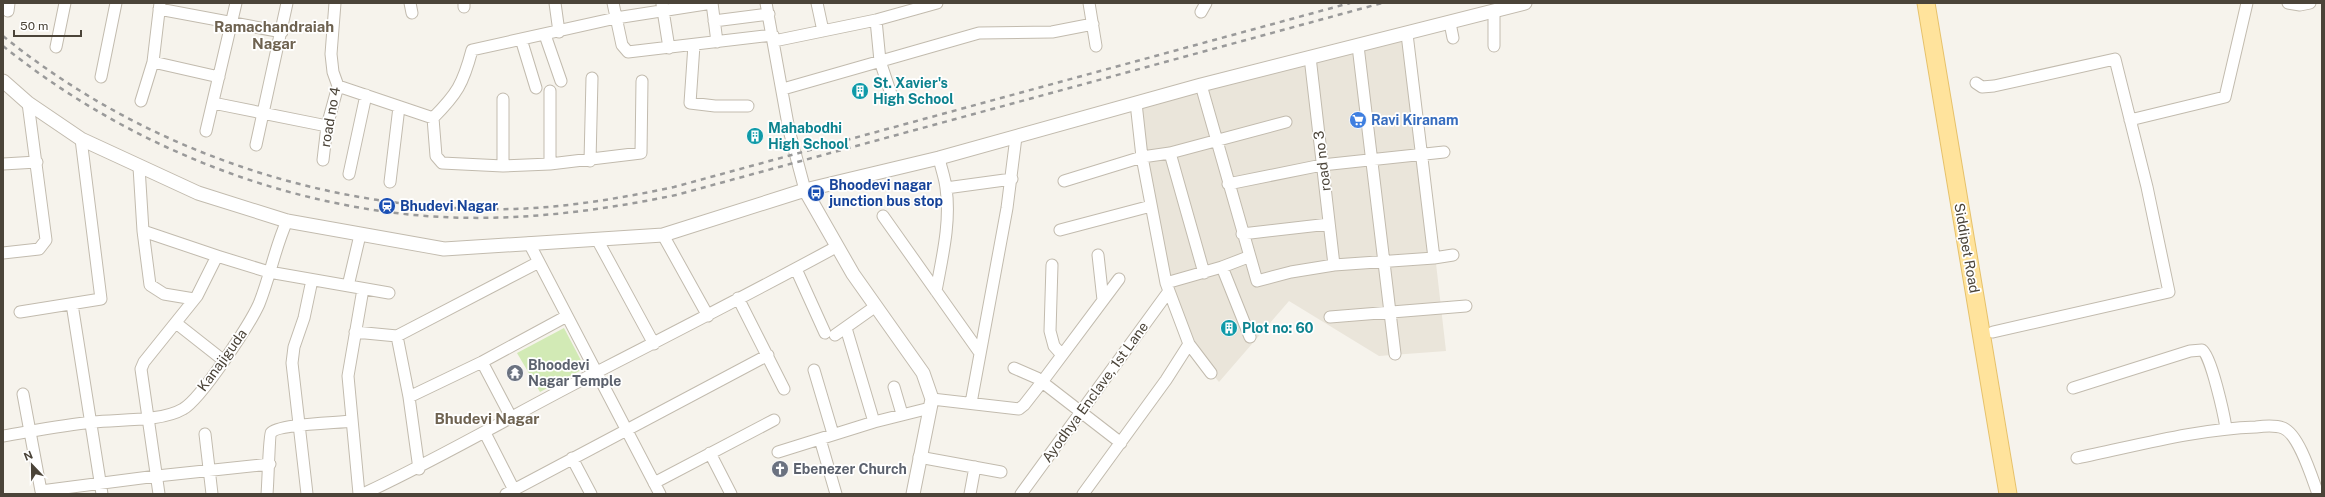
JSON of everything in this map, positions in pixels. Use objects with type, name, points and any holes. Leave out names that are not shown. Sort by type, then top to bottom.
[{"type":"main road","name":"Siddipet Road","points":[[1926,3],[2008,494]]},
{"type":"main road","name":"Siddipet Road","points":[[1937,3],[2020,494]]},
{"type":"street","points":[[56,48],[65,3]]},
{"type":"street","points":[[101,78],[116,3]]},
{"type":"street","points":[[206,131],[214,103],[236,3]]},
{"type":"street","points":[[256,145],[282,32],[287,3]]},
{"type":"street","name":"road no 4","points":[[322,160],[327,126],[338,86],[333,72],[331,54],[336,3]]},
{"type":"street","points":[[555,3],[559,32]]},
{"type":"street","points":[[613,3],[622,45],[628,52],[717,42],[773,38],[823,31],[876,20],[920,5],[937,3]]},
{"type":"street","points":[[642,81],[641,153],[590,161],[503,166],[442,163],[438,161],[436,156],[433,118],[454,97],[465,79],[472,50],[559,32],[662,6],[712,3],[717,42]]},
{"type":"street","points":[[766,3],[783,89],[789,130],[805,190],[852,274],[923,373],[931,404],[919,457],[913,494]]},
{"type":"street","points":[[817,3],[823,31]]},
{"type":"street","points":[[1089,3],[1096,46]]},
{"type":"street","points":[[3,81],[28,103],[81,139],[198,193],[287,220],[360,235],[444,249],[529,243],[598,241],[663,235],[805,190],[939,158],[1201,85],[1525,3]]},
{"type":"street","points":[[2130,120],[2225,97],[2247,3]]},
{"type":"street","points":[[2288,3],[2300,5],[2310,3]]},
{"type":"street","points":[[141,101],[153,62],[160,6],[231,24],[282,32]]},
{"type":"street","points":[[662,6],[669,48]]},
{"type":"street","points":[[1494,12],[1494,46]]},
{"type":"street","points":[[714,21],[769,14]]},
{"type":"street","points":[[876,20],[880,61],[892,97]]},
{"type":"street","points":[[1450,23],[1453,38]]},
{"type":"street","points":[[783,89],[979,33],[1052,32],[1093,24]]},
{"type":"street","points":[[1406,34],[1423,154],[1434,258]]},
{"type":"street","points":[[544,35],[561,81]]},
{"type":"street","points":[[521,39],[536,88]]},
{"type":"street","points":[[694,45],[690,103],[714,106],[748,106]]},
{"type":"street","points":[[1358,46],[1395,354]]},
{"type":"street","name":"road no 3","points":[[1310,57],[1334,266]]},
{"type":"street","points":[[1976,83],[1982,86],[1994,86],[2115,59],[2147,187],[2169,292],[1992,332]]},
{"type":"street","points":[[153,62],[219,77]]},
{"type":"street","points":[[590,161],[592,78]]},
{"type":"street","points":[[1201,85],[1248,257],[1256,281],[1291,272],[1334,266],[1434,258],[1453,254]]},
{"type":"street","points":[[338,86],[433,118]]},
{"type":"street","points":[[550,92],[550,164]]},
{"type":"street","points":[[349,174],[366,95]]},
{"type":"street","points":[[503,99],[503,166]]},
{"type":"street","points":[[3,253],[39,249],[46,240],[37,162],[28,103]]},
{"type":"street","points":[[214,103],[327,126]]},
{"type":"street","points":[[1136,103],[1142,157],[1167,287],[1189,344],[1211,373]]},
{"type":"street","points":[[390,182],[399,107]]},
{"type":"street","points":[[1064,181],[1142,157],[1170,152],[1286,122]]},
{"type":"street","points":[[971,403],[1012,179],[1016,137]]},
{"type":"street","points":[[20,312],[101,299],[89,213],[81,139]]},
{"type":"street","points":[[1170,152],[1204,273]]},
{"type":"street","points":[[1228,184],[1322,165],[1444,152]]},
{"type":"street","points":[[936,291],[947,206],[946,188],[939,158]]},
{"type":"street","points":[[3,164],[37,162]]},
{"type":"street","points":[[139,167],[143,231],[150,285],[154,290],[164,294],[194,299]]},
{"type":"street","points":[[946,188],[1012,179]]},
{"type":"street","points":[[1060,230],[1151,206]]},
{"type":"street","points":[[883,216],[980,353]]},
{"type":"street","name":"Kanajiguda","points":[[3,436],[92,422],[170,414],[183,409],[195,398],[250,321],[259,303],[287,220]]},
{"type":"street","points":[[1242,234],[1329,224]]},
{"type":"street","points":[[143,231],[269,272],[389,293]]},
{"type":"street","points":[[348,286],[360,235]]},
{"type":"street","points":[[663,235],[708,316]]},
{"type":"street","points":[[598,241],[654,344]]},
{"type":"street","points":[[529,243],[660,494]]},
{"type":"street","points":[[363,494],[418,469],[596,372],[708,316],[738,298],[836,247]]},
{"type":"street","points":[[1098,255],[1103,300]]},
{"type":"street","points":[[159,494],[141,369],[144,362],[194,299],[217,256]]},
{"type":"street","points":[[1167,287],[1248,257]]},
{"type":"street","points":[[355,332],[397,336],[539,262]]},
{"type":"street","points":[[1052,265],[1050,331],[1054,346],[1062,355]]},
{"type":"street","points":[[1222,267],[1250,337]]},
{"type":"street","points":[[796,269],[830,334],[846,328],[876,306]]},
{"type":"street","points":[[778,452],[931,404],[971,403],[1019,409],[1024,405],[1042,382],[1119,279]]},
{"type":"street","points":[[307,494],[301,426],[292,362],[294,347],[304,318],[312,280]]},
{"type":"street","name":"Ayodhya Enclave, 1st Lane","points":[[1021,494],[1167,287]]},
{"type":"street","points":[[359,494],[348,376],[363,289]]},
{"type":"street","points":[[738,298],[784,389]]},
{"type":"street","points":[[72,304],[102,489]]},
{"type":"street","points":[[1330,317],[1466,306]]},
{"type":"street","points":[[409,397],[482,362],[567,316]]},
{"type":"street","points":[[176,323],[223,360]]},
{"type":"street","points":[[846,328],[874,422]]},
{"type":"street","points":[[397,336],[409,397],[418,469]]},
{"type":"street","points":[[1083,494],[1121,443],[1189,344]]},
{"type":"street","points":[[2073,388],[2190,351],[2202,350],[2208,356],[2226,428]]},
{"type":"street","points":[[485,433],[510,492],[626,429],[768,355]]},
{"type":"street","points":[[482,362],[512,419]]},
{"type":"street","points":[[1014,368],[1042,382],[1121,443]]},
{"type":"street","points":[[814,370],[833,434]]},
{"type":"street","points":[[894,387],[902,414]]},
{"type":"street","points":[[24,394],[29,432],[41,491],[49,493],[102,489],[157,476],[270,464]]},
{"type":"street","points":[[654,483],[774,420]]},
{"type":"street","points":[[267,494],[270,464],[269,439],[271,432],[287,426],[352,421]]},
{"type":"street","points":[[2077,458],[2226,428],[2275,426],[2284,428],[2289,432],[2310,471],[2318,494]]},
{"type":"street","points":[[205,434],[212,494]]},
{"type":"street","points":[[820,439],[836,494]]},
{"type":"street","points":[[710,453],[731,494]]},
{"type":"street","points":[[919,457],[1001,472]]},
{"type":"street","points":[[572,458],[591,494]]},
{"type":"street","points":[[970,494],[975,467]]},
{"type":"shaded area","points":[[1409,27],[1446,351],[1379,356],[1289,301],[1219,382],[1185,342],[1130,98]]},
{"type":"green space","points":[[564,328],[585,368],[540,392],[517,353]]},
{"type":"railway","points":[[3,36],[59,77],[117,113],[179,143],[244,168],[310,187],[377,200],[446,207],[515,209],[595,201],[674,187],[1350,3]]},
{"type":"railway","points":[[3,46],[51,81],[101,113],[154,141],[209,165],[265,185],[323,200],[382,211],[441,217],[501,218],[560,214],[618,206],[676,195],[1382,3]]},
{"type":"place","name":"St. Xavier's High School","points":[[860,91]]},
{"type":"place","name":"Ravi Kiranam","points":[[1358,120]]},
{"type":"place","name":"Mahabodhi High School","points":[[755,136]]},
{"type":"place","name":"Bhoodevi nagar junction bus stop","points":[[816,193]]},
{"type":"place","name":"Bhudevi Nagar","points":[[387,206]]},
{"type":"place","name":"Plot no: 60","points":[[1229,328]]},
{"type":"place","name":"Bhoodevi Nagar Temple","points":[[515,373]]},
{"type":"place","name":"Ebenezer Church","points":[[780,469]]},
{"type":"district","name":"Ramachandraiah Nagar","points":[[274,36]]},
{"type":"district","name":"Bhudevi Nagar","points":[[487,419]]}]
